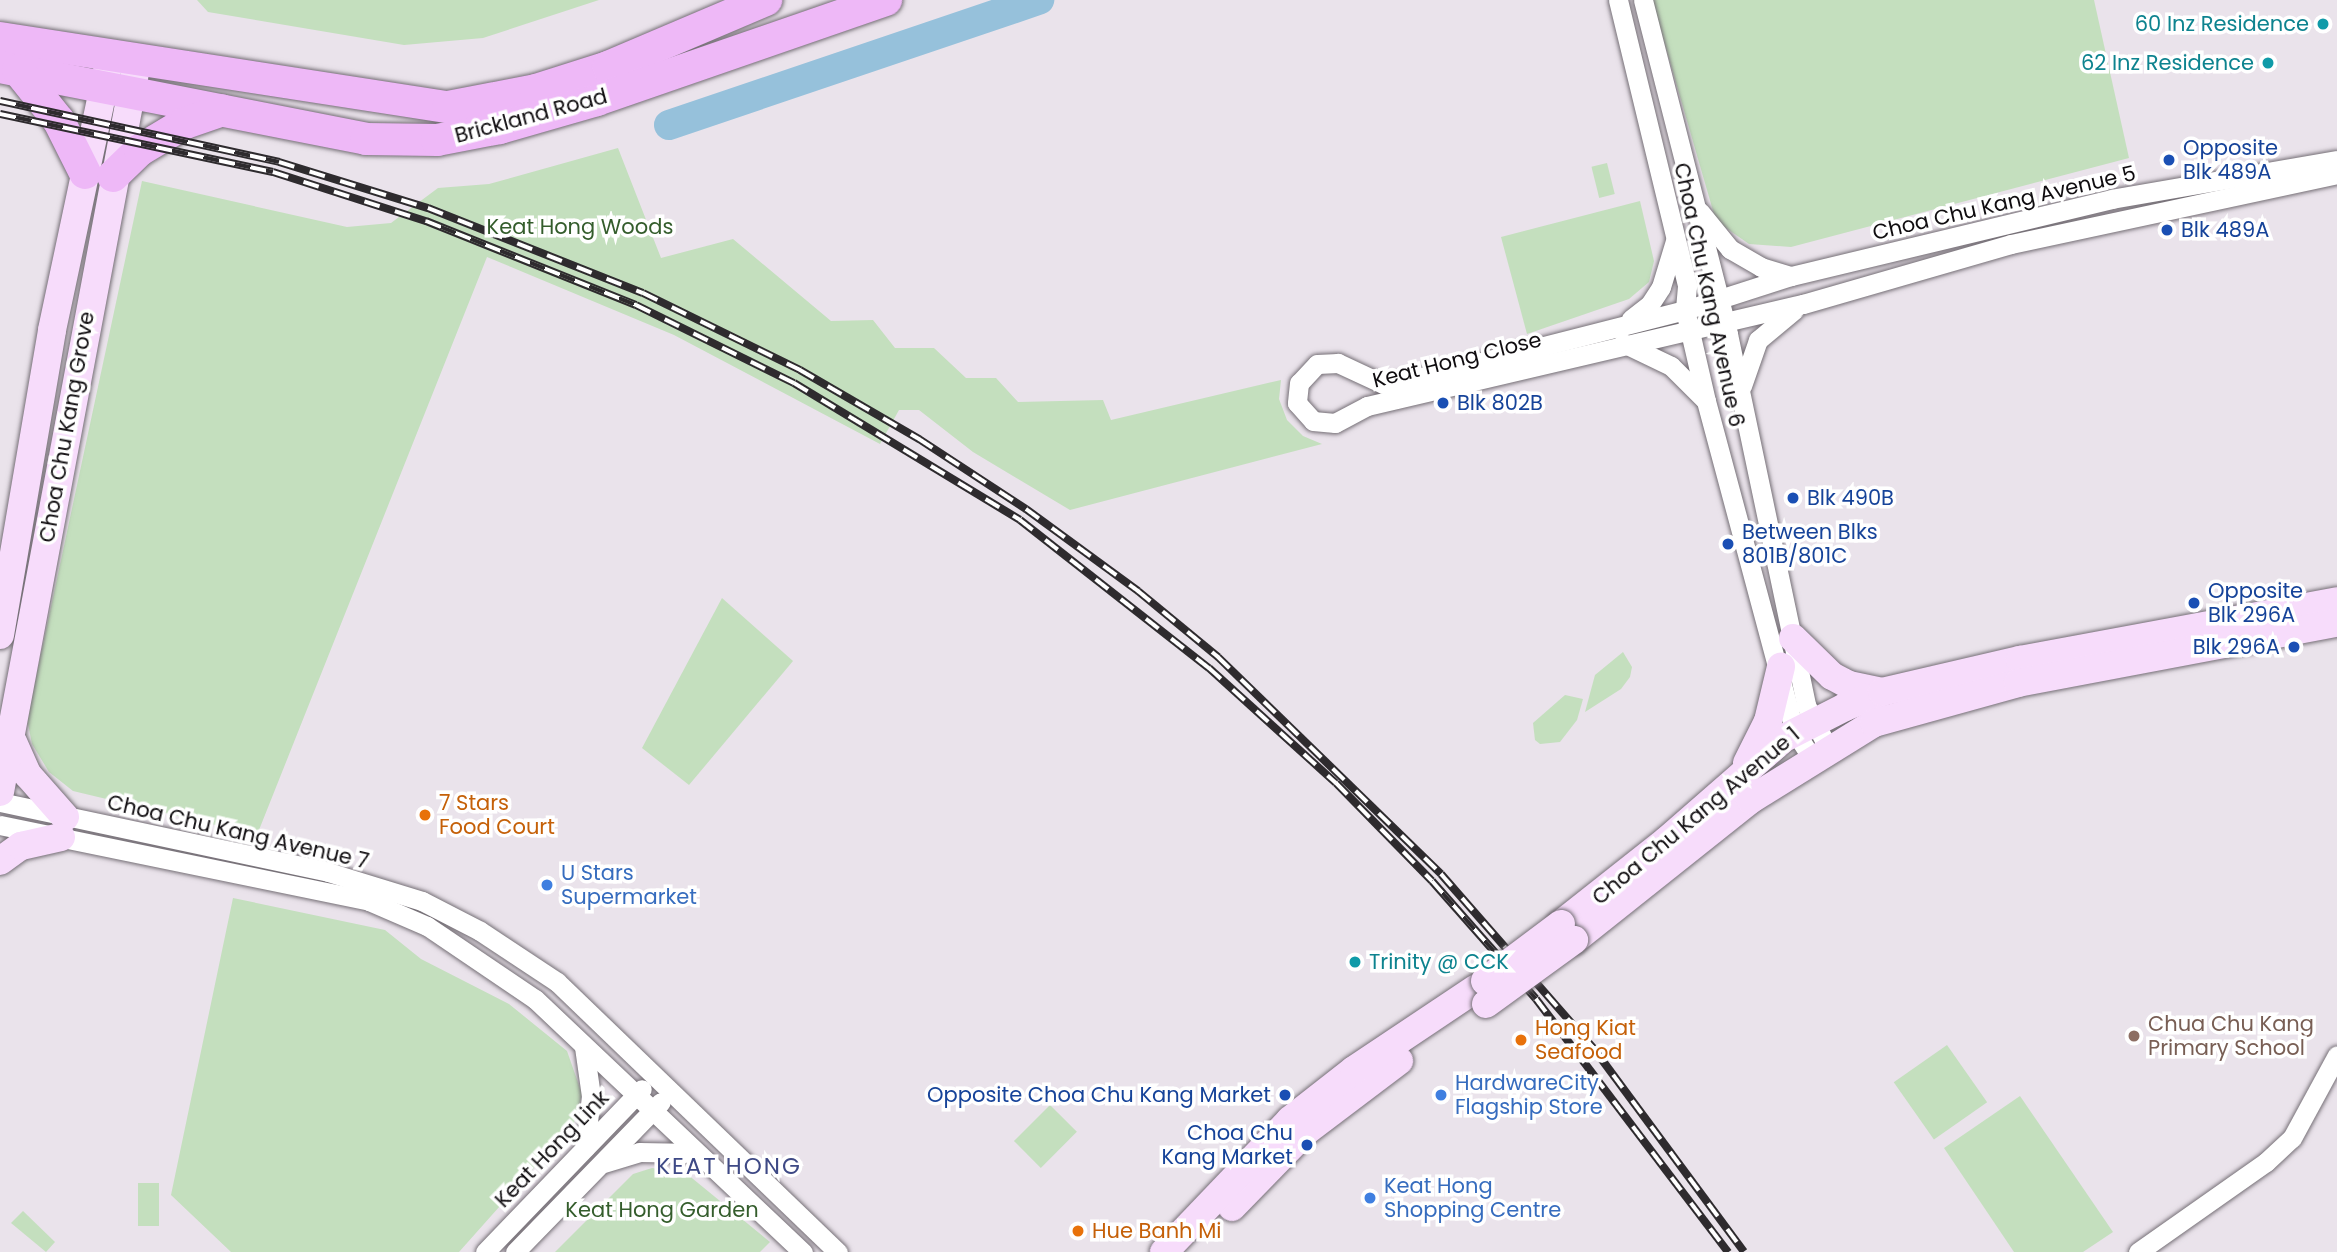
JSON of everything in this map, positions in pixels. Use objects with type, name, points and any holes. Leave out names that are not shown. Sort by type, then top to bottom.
[{"type":"main road","name":"Brickland Road","points":[[9,68],[121,75],[448,107],[536,89],[608,67],[766,0]]},
{"type":"main road","name":"Brickland Road","points":[[0,38],[227,109],[366,139],[437,140],[500,128],[597,100],[886,0]]},
{"type":"main road","points":[[9,68],[59,121],[99,175],[185,123],[227,109]]},
{"type":"street","name":"Choa Chu Kang Avenue 6","points":[[1618,0],[1687,286],[1688,320],[1706,401],[1781,667],[1803,727],[1820,753]]},
{"type":"street","name":"Choa Chu Kang Avenue 6","points":[[1643,0],[1741,391],[1793,638],[1803,727]]},
{"type":"street","name":"Choa Chu Kang Grove","points":[[0,792],[13,742],[99,175],[121,75]]},
{"type":"street","name":"Choa Chu Kang Avenue 5","points":[[1688,320],[1725,321],[1803,304],[2011,244],[2299,174],[2337,160]]},
{"type":"street","name":"Choa Chu Kang Avenue 5","points":[[1688,320],[1719,298],[1791,276],[2112,200],[2299,174],[2337,174]]},
{"type":"street","name":"Choa Chu Kang Grove","points":[[0,635],[48,349],[99,175]]},
{"type":"street","points":[[1695,205],[1730,248],[1761,267],[1791,276]]},
{"type":"street","points":[[1676,238],[1656,296],[1623,333],[1671,366],[1706,401]]},
{"type":"street","points":[[1741,391],[1758,340],[1803,304]]},
{"type":"street","name":"Keat Hong Close","points":[[1623,333],[1367,406],[1335,423],[1313,421],[1297,403],[1299,383],[1317,364],[1338,363],[1383,384],[1623,333],[1688,320]]},
{"type":"street","name":"Choa Chu Kang Avenue 1","points":[[1567,932],[1739,778],[1803,727],[1882,692],[2020,660],[2337,601]]},
{"type":"street","name":"Choa Chu Kang Avenue 1","points":[[1190,1252],[1304,1132],[1567,932],[1820,753],[1885,719],[1965,695],[2337,623]]},
{"type":"street","points":[[1793,638],[1832,676],[1882,692]]},
{"type":"street","points":[[1739,778],[1768,721],[1781,667]]},
{"type":"street","points":[[0,861],[21,846],[63,827],[28,775],[13,742]]},
{"type":"street","name":"Choa Chu Kang Avenue 7","points":[[0,802],[63,827],[369,901],[427,926],[535,999],[803,1252]]},
{"type":"street","points":[[1696,816],[1710,811],[1724,820]]},
{"type":"street","name":"Choa Chu Kang Avenue 7","points":[[0,825],[63,827],[328,872],[422,901],[480,931],[557,982],[652,1078],[838,1252]]},
{"type":"street","name":"Choa Chu Kang Avenue 1","points":[[1164,1252],[1290,1120],[1354,1070],[1480,996]]},
{"type":"street","points":[[584,1046],[592,1096],[585,1148]]},
{"type":"street","points":[[2138,1252],[2266,1162],[2292,1138],[2337,1055]]},
{"type":"street","name":"Keat Hong Link","points":[[485,1252],[652,1078]]},
{"type":"street","points":[[515,1252],[669,1094]]},
{"type":"street","points":[[601,1164],[639,1152],[702,1158],[726,1147]]},
{"type":"green space","points":[[197,0],[599,0],[483,38],[404,45],[208,12]]},
{"type":"green space","points":[[1652,0],[2094,0],[2129,158],[1791,247],[1749,244],[1716,221]]},
{"type":"green space","name":"Keat Hong Woods","points":[[618,148],[661,258],[733,239],[831,321],[873,320],[895,348],[934,348],[966,378],[996,378],[1018,402],[1103,400],[1111,420],[1281,380],[1279,399],[1287,420],[1303,436],[1322,444],[1070,510],[973,452],[919,410],[899,410],[880,444],[674,335],[487,257],[257,835],[73,791],[49,772],[32,744],[27,719],[142,181],[347,227],[391,223],[438,188],[489,184]]},
{"type":"green space","points":[[1607,163],[1615,194],[1599,198],[1591,167]]},
{"type":"green space","points":[[1640,201],[1654,261],[1649,282],[1629,299],[1527,334],[1501,237]]},
{"type":"green space","points":[[722,598],[793,661],[689,785],[642,748]]},
{"type":"green space","points":[[1623,652],[1632,667],[1630,677],[1621,689],[1585,712],[1595,675]]},
{"type":"green space","points":[[1565,695],[1583,699],[1577,720],[1560,742],[1540,744],[1535,740],[1533,723]]},
{"type":"green space","points":[[233,898],[385,930],[421,959],[509,1004],[567,1051],[582,1094],[574,1123],[459,1252],[231,1252],[171,1195]]},
{"type":"green space","points":[[1947,1045],[1987,1102],[1934,1140],[1894,1082]]},
{"type":"green space","points":[[2020,1096],[2113,1232],[2083,1252],[2014,1252],[1944,1148]]},
{"type":"green space","points":[[1050,1105],[1077,1132],[1041,1168],[1014,1141]]},
{"type":"green space","name":"Keat Hong Garden","points":[[652,1168],[687,1174],[770,1242],[760,1252],[555,1252],[633,1174]]},
{"type":"green space","points":[[138,1183],[159,1183],[159,1226],[138,1226]]},
{"type":"green space","points":[[23,1211],[55,1242],[46,1252],[11,1223]]},
{"type":"waterway","points":[[669,125],[1039,0]]},
{"type":"railway","points":[[0,101],[279,162],[428,208],[643,293],[800,370],[919,439],[1026,509],[1138,591],[1218,657],[1441,874],[1594,1049],[1744,1252]]},
{"type":"railway","points":[[0,114],[273,172],[426,221],[636,305],[794,383],[1020,520],[1209,668],[1336,783],[1432,881],[1536,999],[1728,1252]]},
{"type":"place","name":"60 Inz Residence","points":[[2323,24]]},
{"type":"place","name":"62 Inz Residence","points":[[2268,63]]},
{"type":"place","name":"Opposite Blk 489A","points":[[2169,160]]},
{"type":"place","name":"Blk 489A","points":[[2167,230]]},
{"type":"place","name":"Blk 802B","points":[[1443,403]]},
{"type":"place","name":"Blk 490B","points":[[1793,498]]},
{"type":"place","name":"Between Blks 801B/801C","points":[[1728,544]]},
{"type":"place","name":"Opposite Blk 296A","points":[[2194,603]]},
{"type":"place","name":"Blk 296A","points":[[2294,647]]},
{"type":"place","name":"7 Stars Food Court","points":[[425,815]]},
{"type":"place","name":"U Stars Supermarket","points":[[547,885]]},
{"type":"place","name":"Trinity @ CCK","points":[[1355,962]]},
{"type":"place","name":"Chua Chu Kang Primary School","points":[[2134,1036]]},
{"type":"place","name":"Hong Kiat Seafood","points":[[1521,1040]]},
{"type":"place","name":"Opposite Choa Chu Kang Market","points":[[1285,1095]]},
{"type":"place","name":"HardwareCity Flagship Store","points":[[1441,1095]]},
{"type":"place","name":"Choa Chu Kang Market","points":[[1307,1145]]},
{"type":"place","name":"Keat Hong Shopping Centre","points":[[1370,1198]]},
{"type":"place","name":"Hue Banh Mi","points":[[1078,1231]]},
{"type":"district","name":"KEAT HONG","points":[[729,1166]]}]
